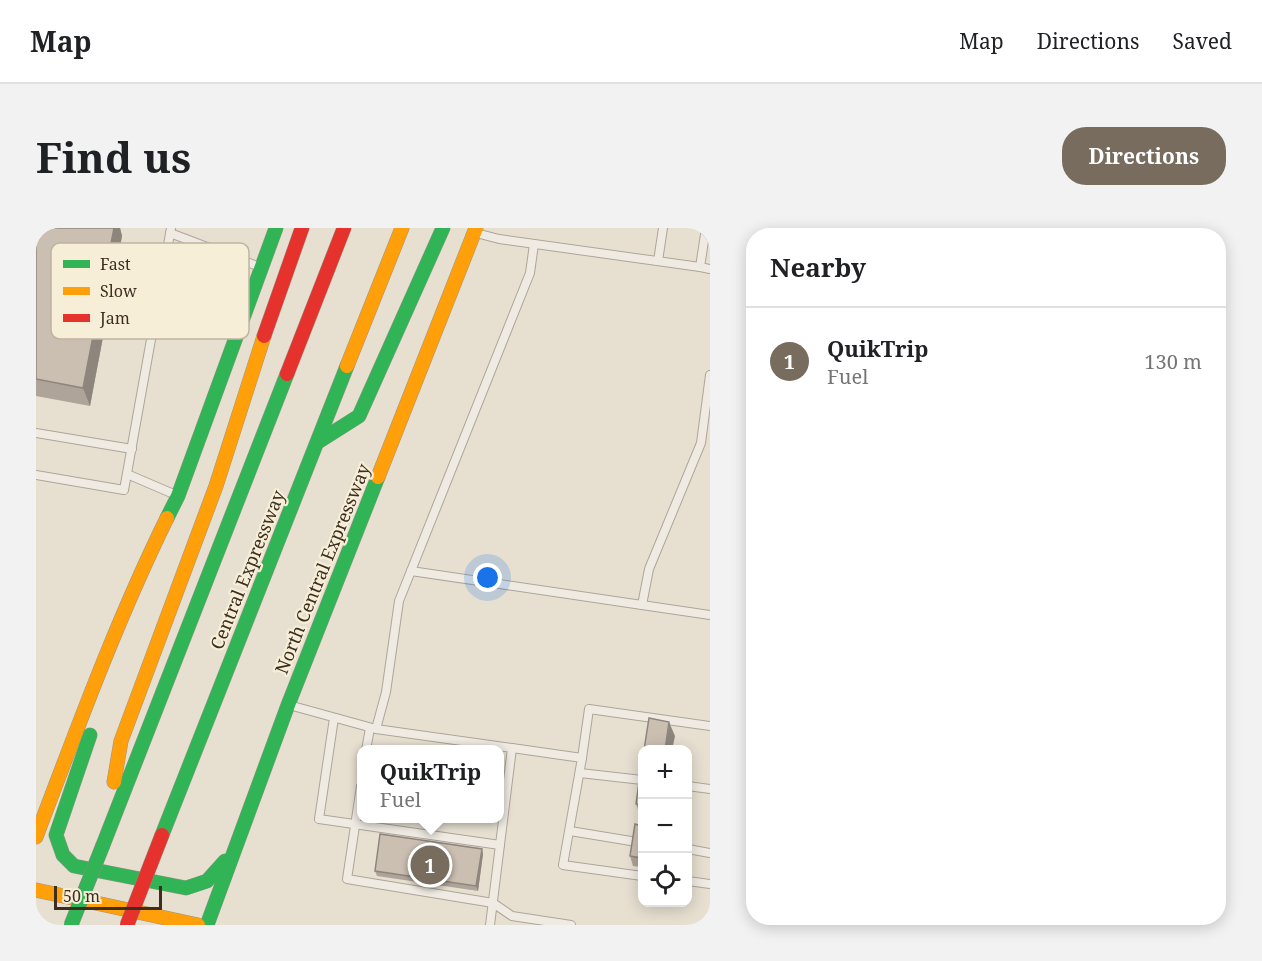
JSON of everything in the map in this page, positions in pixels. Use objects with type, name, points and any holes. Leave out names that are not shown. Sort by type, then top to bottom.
[{"type":"main road","points":[[249,298],[276,228]]},
{"type":"main road","points":[[103,844],[120,741],[216,486],[280,281],[302,228]]},
{"type":"main road","name":"Central Expressway","points":[[71,925],[345,228]]},
{"type":"main road","name":"Central Expressway","points":[[127,925],[402,228]]},
{"type":"main road","points":[[318,442],[359,416],[442,228]]},
{"type":"main road","name":"North Central Expressway","points":[[207,925],[231,853],[288,705],[476,230]]},
{"type":"main road","points":[[36,837],[105,654],[135,583],[178,496],[234,339]]},
{"type":"main road","points":[[105,654],[91,735],[56,835],[63,855],[74,866],[186,888],[207,881],[231,853]]},
{"type":"main road","points":[[36,890],[198,925]]},
{"type":"lane","points":[[658,261],[663,228]]},
{"type":"lane","points":[[700,267],[706,228]]},
{"type":"lane","points":[[170,230],[202,243]]},
{"type":"lane","points":[[476,230],[534,244],[710,268]]},
{"type":"lane","points":[[368,745],[386,692],[399,601],[530,273],[534,244]]},
{"type":"lane","points":[[249,262],[260,267]]},
{"type":"lane","points":[[36,475],[124,490],[151,339]]},
{"type":"lane","points":[[642,605],[649,569],[701,443],[710,375]]},
{"type":"lane","points":[[36,433],[132,449]]},
{"type":"lane","points":[[127,474],[178,496]]},
{"type":"lane","points":[[411,571],[710,615]]},
{"type":"lane","points":[[288,705],[373,729],[490,745]]},
{"type":"lane","points":[[638,875],[563,865],[589,710],[710,726]]},
{"type":"lane","points":[[334,718],[319,819],[500,846]]},
{"type":"lane","points":[[504,747],[582,759]]},
{"type":"lane","points":[[504,813],[512,748]]},
{"type":"lane","points":[[580,773],[638,780]]},
{"type":"lane","points":[[692,787],[710,789]]},
{"type":"lane","points":[[357,816],[347,879],[493,903],[512,916],[571,925]]},
{"type":"lane","points":[[490,925],[503,823]]},
{"type":"lane","points":[[570,831],[637,842]]},
{"type":"lane","points":[[692,850],[710,853]]},
{"type":"lane","points":[[692,882],[710,884]]},
{"type":"building","points":[[36,228],[114,228],[111,243],[51,243],[51,339],[92,339],[83,388],[36,379]]},
{"type":"building","points":[[649,718],[669,722],[666,745],[645,745]]},
{"type":"building","points":[[635,824],[638,825],[638,857],[630,856]]},
{"type":"building","points":[[380,834],[482,849],[476,886],[375,871]]},
{"type":"traffic: fast","points":[[249,302],[276,228]]},
{"type":"traffic: fast","points":[[318,442],[359,416],[443,228]]},
{"type":"traffic: fast","points":[[167,518],[178,496],[235,339]]},
{"type":"traffic: fast","points":[[162,835],[347,366]]},
{"type":"traffic: fast","points":[[103,845],[287,374]]},
{"type":"traffic: fast","points":[[207,925],[288,705],[378,477]]},
{"type":"traffic: fast","points":[[90,735],[56,835],[63,855],[74,866],[186,888],[207,881],[225,861]]},
{"type":"traffic: fast","points":[[71,925],[103,845]]},
{"type":"traffic: slow","points":[[347,366],[402,228]]},
{"type":"traffic: slow","points":[[378,477],[476,228]]},
{"type":"traffic: slow","points":[[114,782],[121,741],[216,486],[264,336]]},
{"type":"traffic: slow","points":[[36,837],[114,636],[167,518]]},
{"type":"traffic: slow","points":[[36,890],[198,925]]},
{"type":"traffic: jam","points":[[264,336],[302,228]]},
{"type":"traffic: jam","points":[[287,374],[344,228]]},
{"type":"traffic: jam","points":[[127,925],[162,835]]},
{"type":"place","name":"QuikTrip","points":[[430,865]]}]
